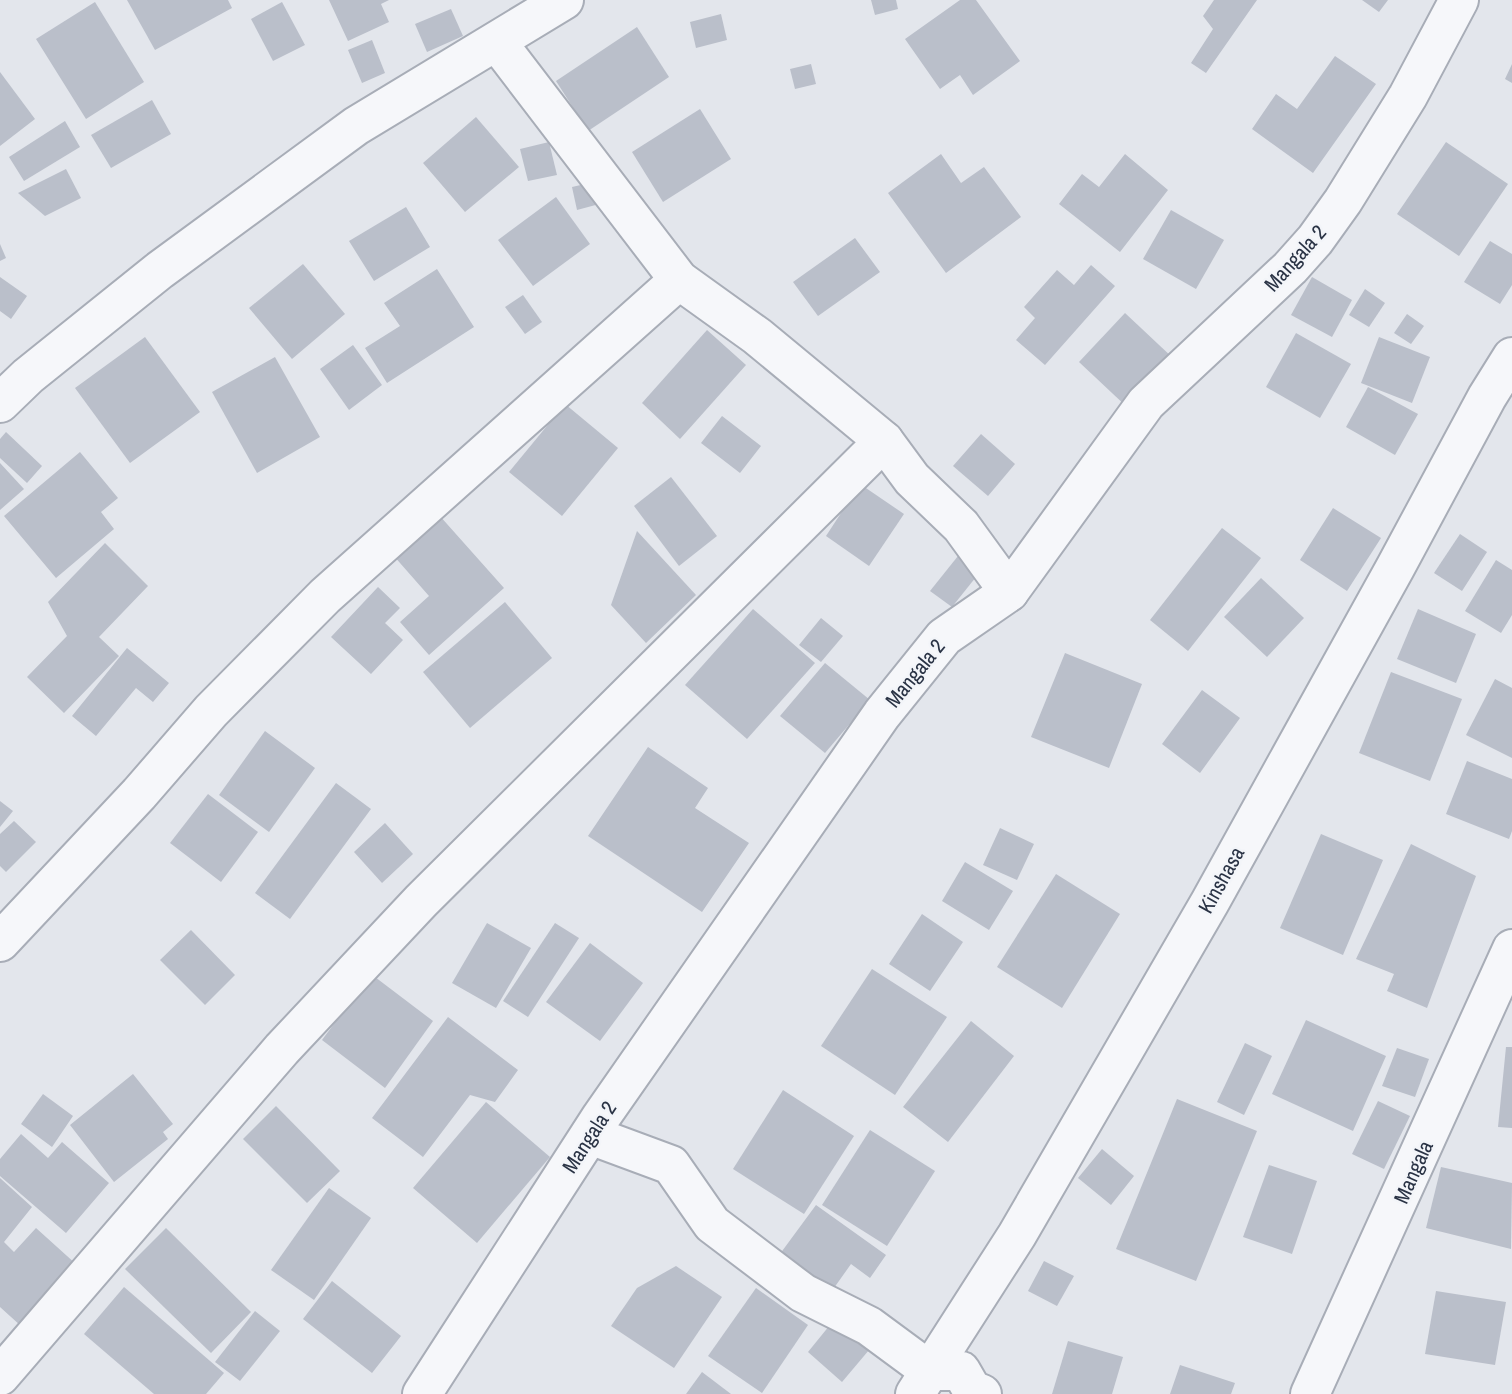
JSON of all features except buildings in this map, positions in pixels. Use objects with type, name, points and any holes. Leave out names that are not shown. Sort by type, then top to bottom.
[{"type":"street","points":[[0,403],[28,376],[160,270],[356,126],[564,0]]},
{"type":"street","name":"Mangala 2","points":[[422,1394],[590,1135],[882,714],[944,637],[1009,592],[1146,403],[1290,268],[1315,240],[1343,201],[1408,96],[1459,0]]},
{"type":"street","points":[[497,43],[679,280],[757,336],[884,441],[912,479],[961,526],[1009,592]]},
{"type":"street","points":[[0,942],[139,794],[211,711],[325,596],[679,280]]},
{"type":"street","name":"Kinshasa","points":[[922,1382],[1017,1235],[1196,925],[1395,568],[1486,397],[1512,357]]},
{"type":"street","points":[[0,1376],[282,1049],[421,901],[884,441]]},
{"type":"street","name":"Mangala","points":[[1310,1394],[1512,949]]},
{"type":"street","points":[[590,1135],[671,1165],[712,1224],[803,1293],[869,1326],[922,1382],[961,1371],[972,1390],[982,1394]]}]
